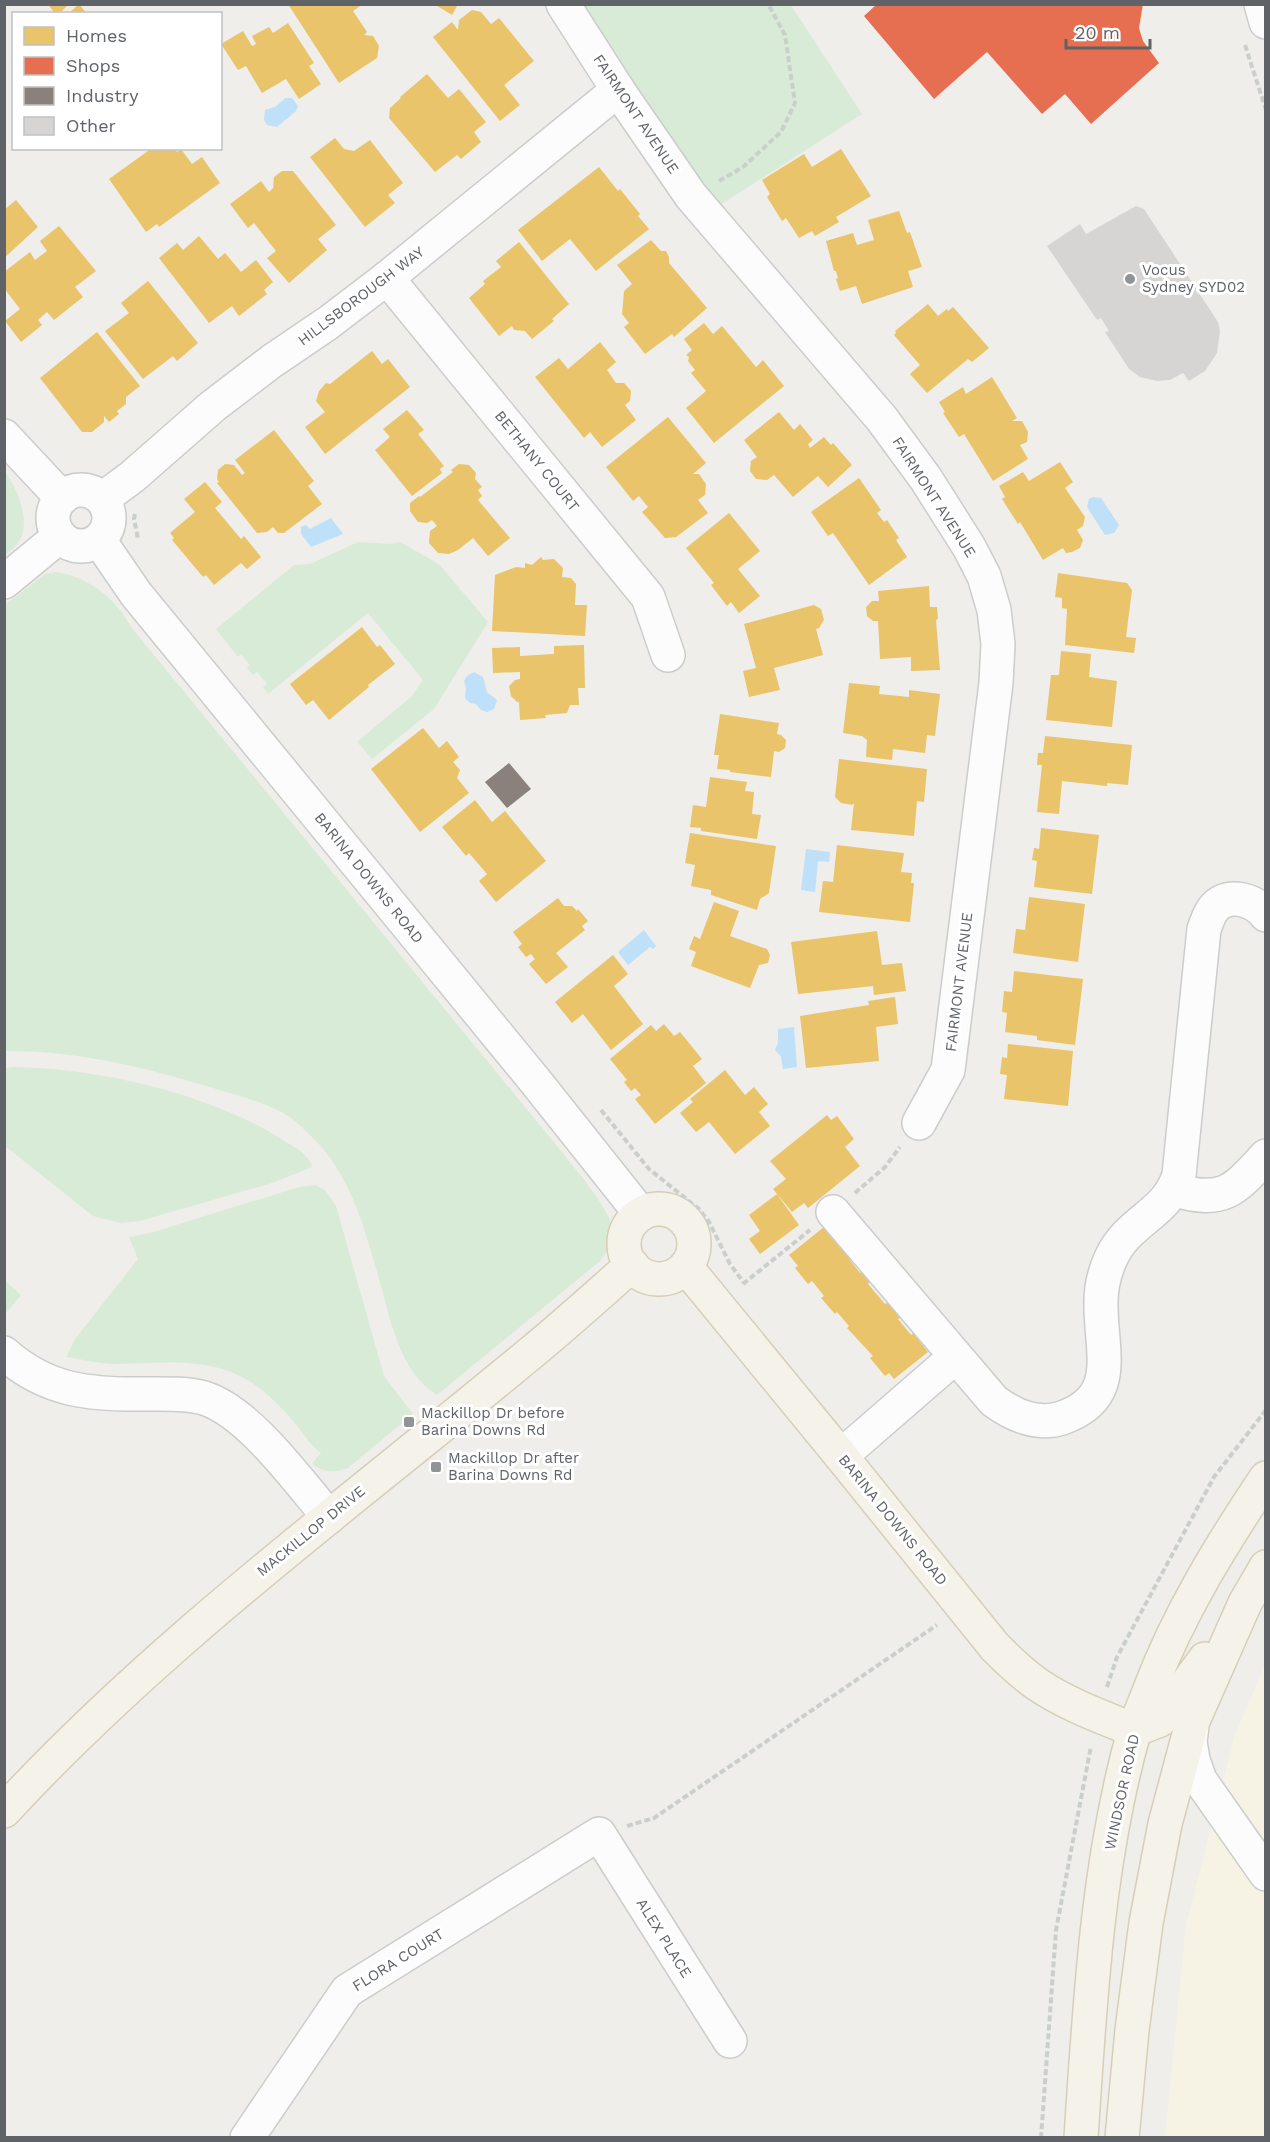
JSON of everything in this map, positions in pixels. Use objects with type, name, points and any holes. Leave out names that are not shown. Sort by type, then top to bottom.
[{"type":"main road","points":[[659,1209],[669,1211],[686,1222],[692,1231],[694,1241],[694,1251],[686,1267],[677,1274],[657,1279],[638,1273],[632,1265],[626,1251],[626,1240],[628,1230],[641,1215],[659,1209]]},
{"type":"main road","name":"MACKILLOP DRIVE","points":[[4,1811],[104,1711],[243,1586],[534,1351],[632,1265]]},
{"type":"main road","name":"BARINA DOWNS ROAD","points":[[686,1267],[962,1607],[1015,1668],[1038,1685],[1097,1715],[1134,1730]]},
{"type":"main road","name":"WINDSOR ROAD","points":[[1081,2138],[1096,1945],[1109,1845],[1134,1730],[1160,1661],[1192,1595],[1225,1538],[1266,1478]]},
{"type":"main road","points":[[1134,1730],[1161,1720],[1245,1603],[1266,1567]]},
{"type":"main road","points":[[1122,2138],[1132,2030],[1146,1923],[1165,1824],[1192,1724],[1245,1603]]},
{"type":"street","name":"FAIRMONT AVENUE","points":[[563,4],[618,90],[691,196],[895,436],[926,479],[969,547],[984,576],[994,610],[998,644],[996,683],[948,1070],[919,1123]]},
{"type":"street","points":[[1254,30],[1261,4]]},
{"type":"street","name":"HILLSBOROUGH WAY","points":[[102,499],[132,477],[213,406],[387,278],[618,90]]},
{"type":"street","name":"BETHANY COURT","points":[[387,278],[648,597],[668,655]]},
{"type":"street","points":[[4,436],[62,498]]},
{"type":"street","points":[[79,490],[94,493],[102,499],[109,519],[106,532],[99,540],[90,545],[77,545],[69,543],[60,536],[53,520],[56,505],[62,498],[79,490]]},
{"type":"street","points":[[4,582],[60,536]]},
{"type":"street","name":"BARINA DOWNS ROAD","points":[[99,540],[136,594],[528,1072],[641,1215]]},
{"type":"street","points":[[833,1212],[994,1401],[1010,1413],[1033,1420],[1057,1420],[1077,1413],[1094,1399],[1104,1381],[1101,1299],[1111,1258],[1120,1241],[1132,1228],[1164,1203],[1175,1190],[1182,1155],[1204,929],[1215,907],[1225,900],[1239,899],[1252,903],[1266,915]]},
{"type":"street","points":[[1175,1190],[1194,1196],[1211,1197],[1224,1194],[1250,1173],[1266,1156]]},
{"type":"street","points":[[4,1353],[19,1366],[45,1380],[73,1390],[102,1394],[172,1394],[204,1398],[225,1408],[248,1424],[329,1517]]},
{"type":"street","points":[[841,1456],[955,1357]]},
{"type":"street","points":[[1192,1724],[1190,1742],[1200,1780],[1266,1874]]},
{"type":"street","name":"ALEX PLACE","points":[[599,1834],[730,2041]]},
{"type":"street","name":"FLORA COURT","points":[[247,2138],[347,1991],[599,1834]]},
{"type":"path","points":[[691,196],[743,167],[782,132],[795,103],[785,35],[768,4]]},
{"type":"path","points":[[1254,30],[1266,110]]},
{"type":"path","points":[[132,477],[139,490],[134,519],[140,544]]},
{"type":"path","points":[[598,1107],[650,1169],[699,1209],[709,1222],[730,1264],[744,1284]]},
{"type":"path","points":[[1117,1657],[1214,1477],[1266,1410]]},
{"type":"path","points":[[599,1834],[654,1818],[962,1607]]},
{"type":"path","points":[[1041,2138],[1056,1930],[1088,1762]]},
{"type":"shaded area","points":[[1265,1665],[1265,2137],[1165,2138],[1186,1925],[1235,1735]]},
{"type":"green space","points":[[582,5],[791,5],[862,114],[717,207],[700,186]]},
{"type":"green space","points":[[5,472],[19,497],[24,517],[22,536],[6,554],[4,553]]},
{"type":"green space","points":[[358,542],[391,544],[400,542],[439,564],[488,622],[434,709],[372,759],[357,742],[412,696],[423,680],[368,613],[268,694],[263,687],[267,684],[257,672],[253,675],[247,668],[250,665],[241,654],[238,657],[216,629],[294,565],[310,564]]},
{"type":"green space","points":[[56,572],[68,574],[90,584],[118,607],[131,627],[571,1163],[597,1197],[609,1218],[611,1240],[600,1261],[437,1395],[413,1372],[397,1341],[368,1239],[347,1186],[327,1154],[296,1122],[283,1113],[257,1102],[134,1067],[57,1053],[5,1051],[5,605],[45,574]]},
{"type":"green space","points":[[5,1068],[81,1072],[117,1078],[188,1097],[222,1109],[283,1140],[304,1154],[312,1167],[272,1183],[140,1221],[121,1223],[93,1216],[5,1146]]},
{"type":"green space","points":[[315,1185],[325,1190],[336,1206],[384,1376],[413,1414],[348,1468],[329,1471],[312,1464],[321,1453],[286,1413],[258,1387],[224,1369],[187,1363],[111,1364],[66,1357],[75,1339],[138,1259],[129,1237],[150,1233],[299,1187]]},
{"type":"green space","points":[[4,1280],[21,1295],[5,1314],[4,1314]]},
{"type":"water","points":[[286,98],[292,98],[298,106],[296,111],[277,127],[267,125],[264,120],[265,110],[275,107]]},
{"type":"water","points":[[1101,498],[1119,525],[1114,533],[1105,535],[1087,507],[1089,499]]},
{"type":"water","points":[[331,518],[343,534],[311,547],[301,534],[301,527],[306,525],[310,529]]},
{"type":"water","points":[[474,672],[483,677],[487,692],[497,700],[494,709],[487,712],[465,698],[464,681]]},
{"type":"water","points":[[806,849],[830,852],[829,862],[818,861],[815,892],[801,890]]},
{"type":"water","points":[[644,930],[656,946],[653,949],[650,947],[628,965],[618,952]]},
{"type":"water","points":[[794,1027],[797,1067],[783,1069],[781,1057],[775,1050],[778,1043],[778,1029]]},
{"type":"building: Homes","points":[[48,4],[69,4],[61,12],[54,12]]},
{"type":"building: Homes","points":[[79,4],[85,12],[70,12]]},
{"type":"building: Homes","points":[[288,4],[363,4],[353,11],[367,32],[364,35],[373,36],[379,46],[377,58],[339,83]]},
{"type":"building: Homes","points":[[434,4],[458,4],[452,15]]},
{"type":"building: Homes","points":[[472,10],[481,12],[491,24],[499,18],[534,61],[504,85],[520,105],[500,121],[433,37],[452,22],[458,30],[459,20]]},
{"type":"building: Homes","points":[[288,23],[314,63],[309,66],[321,84],[299,99],[286,79],[262,93],[246,66],[238,70],[222,46],[243,31],[252,46],[256,44],[252,36],[269,27],[273,33]]},
{"type":"building: Homes","points":[[427,74],[448,98],[459,89],[486,122],[474,132],[481,142],[461,159],[457,155],[435,172],[389,118],[390,108]]},
{"type":"building: Homes","points":[[335,138],[344,149],[354,151],[370,140],[403,183],[388,195],[395,203],[365,227],[310,157]]},
{"type":"building: Homes","points":[[841,149],[871,196],[836,217],[839,222],[815,236],[812,231],[799,238],[786,218],[782,221],[767,197],[770,194],[762,180],[804,154],[812,167]]},
{"type":"building: Homes","points":[[176,150],[177,152],[182,150],[192,164],[202,157],[220,183],[159,227],[157,224],[146,232],[109,179],[148,151]]},
{"type":"building: Homes","points":[[599,167],[618,191],[620,189],[649,229],[596,271],[570,239],[542,261],[518,230]]},
{"type":"building: Homes","points":[[282,171],[293,171],[336,225],[318,239],[327,250],[289,283],[267,258],[276,251],[254,223],[248,228],[230,204],[261,181],[269,192],[273,188],[274,177]]},
{"type":"building: Homes","points":[[16,200],[38,227],[4,258],[4,210]]},
{"type":"building: Homes","points":[[899,211],[907,233],[910,232],[922,267],[908,271],[913,287],[862,304],[856,286],[840,291],[826,241],[853,233],[857,245],[874,240],[868,220]]},
{"type":"building: Homes","points":[[59,226],[96,271],[75,287],[83,297],[54,320],[47,312],[38,320],[42,325],[21,342],[5,321],[20,309],[4,288],[4,272],[30,252],[35,260],[47,251],[40,241]]},
{"type":"building: Homes","points":[[199,236],[218,259],[225,253],[241,272],[256,260],[273,282],[264,290],[267,294],[239,316],[232,306],[209,323],[159,258],[177,243],[183,250]]},
{"type":"building: Homes","points":[[651,240],[661,251],[666,251],[669,263],[707,308],[674,337],[672,334],[645,354],[624,327],[629,323],[622,314],[624,291],[632,284],[617,265]]},
{"type":"building: Homes","points":[[519,242],[569,304],[552,319],[554,321],[532,339],[525,331],[514,330],[512,326],[499,336],[469,298],[485,284],[483,281],[501,267],[496,261]]},
{"type":"building: Homes","points":[[148,281],[198,343],[177,361],[173,356],[143,379],[105,331],[129,313],[121,303]]},
{"type":"building: Homes","points":[[928,304],[938,316],[953,307],[989,348],[972,362],[968,359],[927,393],[910,374],[920,365],[894,335],[895,331]]},
{"type":"building: Homes","points":[[704,323],[713,334],[722,326],[756,367],[763,360],[784,386],[714,443],[686,408],[706,391],[691,373],[695,370],[686,355],[692,350],[684,339]]},
{"type":"building: Homes","points":[[97,332],[140,386],[126,397],[126,404],[109,422],[104,416],[104,422],[92,432],[82,432],[40,378]]},
{"type":"building: Homes","points":[[600,342],[616,362],[607,370],[616,383],[624,383],[631,391],[630,401],[625,405],[636,420],[602,447],[590,432],[584,438],[535,377],[559,358],[568,369]]},
{"type":"building: Homes","points":[[372,351],[382,364],[388,359],[410,387],[325,454],[305,427],[325,412],[316,401],[319,391],[326,383],[330,384]]},
{"type":"building: Homes","points":[[992,377],[1017,418],[1012,421],[1022,421],[1028,432],[1027,442],[1020,445],[1028,459],[993,481],[964,434],[959,437],[943,413],[945,412],[939,402],[963,387],[966,394]]},
{"type":"building: Homes","points":[[407,410],[424,430],[418,434],[444,466],[440,469],[442,473],[412,496],[375,450],[390,437],[383,429]]},
{"type":"building: Homes","points":[[779,412],[794,430],[800,424],[813,440],[808,444],[810,448],[824,437],[831,445],[833,443],[852,465],[828,487],[818,476],[793,497],[774,475],[767,480],[756,479],[750,471],[751,461],[757,457],[744,440]]},
{"type":"building: Homes","points":[[668,417],[706,463],[693,474],[699,474],[706,484],[705,495],[698,500],[708,513],[676,537],[665,538],[642,512],[648,507],[639,496],[633,501],[606,467]]},
{"type":"building: Homes","points":[[274,430],[314,481],[308,486],[322,504],[284,533],[278,533],[273,527],[267,532],[257,533],[217,483],[219,482],[218,470],[225,464],[234,465],[242,475],[245,473],[235,460]]},
{"type":"building: Homes","points":[[1060,462],[1073,482],[1065,488],[1085,517],[1083,526],[1077,530],[1083,540],[1080,548],[1072,552],[1066,553],[1063,548],[1043,560],[1020,522],[1018,524],[1002,499],[1005,497],[999,486],[1023,472],[1029,481]]},
{"type":"building: Homes","points":[[459,464],[469,465],[476,473],[475,479],[482,487],[478,490],[482,496],[478,500],[510,538],[488,556],[473,538],[449,554],[438,553],[429,543],[430,531],[437,526],[432,520],[427,523],[418,522],[410,511],[410,503],[453,472],[451,470]]},
{"type":"building: Homes","points":[[859,478],[881,510],[877,513],[884,522],[887,520],[899,538],[896,540],[907,557],[869,585],[833,533],[828,536],[811,512]]},
{"type":"building: Homes","points":[[205,482],[222,502],[215,508],[241,539],[244,536],[261,557],[247,569],[241,563],[214,585],[206,575],[203,577],[172,540],[174,538],[170,533],[195,512],[184,499]]},
{"type":"building: Homes","points":[[729,513],[760,551],[738,569],[760,596],[739,613],[731,602],[727,606],[711,585],[714,583],[686,548]]},
{"type":"building: Homes","points":[[541,557],[543,560],[554,559],[563,568],[562,577],[571,578],[576,584],[575,605],[587,605],[585,636],[492,631],[495,575],[516,567],[525,568],[525,563],[532,565]]},
{"type":"building: Homes","points":[[1058,573],[1127,583],[1132,590],[1126,637],[1136,638],[1134,653],[1065,645],[1067,609],[1062,608],[1062,598],[1055,597]]},
{"type":"building: Homes","points":[[929,586],[930,607],[937,607],[940,670],[911,671],[911,657],[880,659],[878,621],[873,621],[867,616],[866,607],[872,601],[879,601],[878,591]]},
{"type":"building: Homes","points":[[814,605],[821,609],[824,620],[816,629],[823,655],[774,668],[780,690],[749,697],[743,671],[756,668],[744,624]]},
{"type":"building: Homes","points":[[362,627],[377,647],[380,645],[395,664],[329,720],[313,700],[306,705],[290,684]]},
{"type":"building: Homes","points":[[584,645],[585,688],[578,688],[579,705],[570,705],[567,713],[545,715],[546,718],[520,720],[519,702],[511,696],[509,686],[515,680],[520,679],[520,672],[493,673],[492,648],[520,647],[520,656],[554,654],[554,646]]},
{"type":"building: Homes","points":[[1061,651],[1091,654],[1089,677],[1117,681],[1112,727],[1046,720],[1051,675],[1059,675]]},
{"type":"building: Homes","points":[[849,683],[880,686],[879,694],[909,697],[909,690],[940,694],[935,736],[927,735],[925,753],[893,749],[892,760],[866,757],[867,740],[862,736],[843,733]]},
{"type":"building: Homes","points":[[720,714],[779,723],[777,734],[786,740],[785,748],[779,752],[774,751],[771,777],[717,769],[719,755],[714,755]]},
{"type":"building: Homes","points":[[423,728],[439,748],[447,741],[459,757],[453,762],[460,770],[457,778],[469,793],[420,832],[371,769]]},
{"type":"building: Homes","points":[[1045,736],[1132,745],[1128,785],[1107,783],[1107,786],[1062,781],[1059,814],[1037,812],[1042,765],[1037,765],[1038,753],[1043,753]]},
{"type":"building: Homes","points":[[839,759],[927,769],[924,802],[917,801],[914,836],[851,830],[854,803],[852,805],[841,803],[835,797]]},
{"type":"building: Homes","points":[[710,777],[747,782],[745,791],[754,792],[752,814],[761,815],[757,839],[701,831],[701,828],[690,827],[693,805],[706,807]]},
{"type":"building: Homes","points":[[475,800],[492,822],[505,811],[546,861],[496,902],[479,881],[487,874],[469,853],[466,856],[442,827]]},
{"type":"building: Homes","points":[[1041,828],[1099,835],[1092,894],[1034,887],[1037,861],[1032,860],[1034,848],[1039,849]]},
{"type":"building: Homes","points":[[690,833],[776,846],[769,893],[760,899],[757,910],[711,895],[711,890],[691,886],[695,865],[685,863]]},
{"type":"building: Homes","points":[[837,845],[904,853],[901,872],[912,873],[911,883],[914,883],[910,922],[819,912],[823,881],[833,882]]},
{"type":"building: Homes","points":[[1029,897],[1085,904],[1078,962],[1013,953],[1016,929],[1025,930]]},
{"type":"building: Homes","points":[[558,898],[564,906],[572,906],[577,911],[578,909],[588,921],[582,926],[585,930],[556,953],[568,967],[546,984],[529,964],[535,959],[531,954],[526,957],[518,947],[522,944],[513,932]]},
{"type":"building: Homes","points":[[714,902],[739,911],[730,936],[767,949],[770,955],[768,963],[759,965],[750,988],[691,966],[696,952],[689,949],[694,936],[700,939]]},
{"type":"building: Homes","points":[[877,931],[882,965],[902,963],[906,991],[874,995],[873,986],[798,994],[791,942]]},
{"type":"building: Homes","points":[[613,955],[628,974],[614,986],[643,1024],[611,1050],[583,1014],[572,1023],[555,1002]]},
{"type":"building: Homes","points":[[1014,971],[1083,979],[1075,1045],[1037,1040],[1037,1036],[1005,1032],[1007,1013],[1002,1012],[1004,991],[1012,992]]},
{"type":"building: Homes","points":[[895,997],[898,1024],[876,1027],[879,1061],[806,1068],[800,1016],[869,1005],[868,1001]]},
{"type":"building: Homes","points":[[664,1024],[674,1036],[680,1032],[702,1059],[693,1066],[706,1083],[655,1124],[635,1099],[641,1095],[635,1088],[631,1091],[624,1082],[627,1080],[610,1059],[651,1025],[656,1031]]},
{"type":"building: Homes","points":[[1008,1044],[1073,1051],[1068,1106],[1004,1099],[1007,1075],[1000,1074],[1002,1057],[1007,1058]]},
{"type":"building: Homes","points":[[725,1070],[745,1095],[754,1087],[768,1104],[759,1112],[770,1126],[735,1154],[709,1122],[696,1132],[680,1113],[693,1102],[690,1099]]},
{"type":"building: Homes","points":[[827,1115],[831,1120],[837,1116],[854,1139],[845,1147],[860,1166],[808,1208],[804,1203],[792,1212],[773,1189],[786,1179],[770,1161]]},
{"type":"building: Homes","points":[[777,1194],[799,1225],[760,1254],[749,1239],[760,1231],[749,1215]]},
{"type":"building: Homes","points":[[824,1227],[839,1245],[848,1238],[859,1252],[850,1260],[860,1273],[863,1271],[871,1281],[868,1284],[885,1304],[889,1302],[901,1317],[898,1319],[928,1352],[894,1379],[889,1373],[885,1376],[870,1358],[873,1356],[847,1328],[849,1326],[821,1298],[824,1296],[812,1281],[808,1284],[795,1268],[798,1266],[789,1255]]},
{"type":"building: Shops","points":[[877,4],[1143,4],[1139,28],[1143,41],[1159,63],[1091,124],[1065,94],[1042,114],[987,52],[934,99],[864,16]]},
{"type":"building: Industry","points":[[509,763],[531,789],[507,808],[485,782]]},
{"type":"building: Other","name":"Vocus Sydney SYD02","points":[[1136,206],[1144,209],[1218,322],[1220,331],[1217,353],[1205,371],[1189,381],[1183,373],[1170,380],[1157,381],[1140,377],[1129,369],[1105,332],[1109,331],[1101,318],[1097,320],[1047,246],[1080,224],[1086,234]]},
{"type":"place","name":"Vocus Sydney SYD02","points":[[1130,279]]},
{"type":"place","name":"Mackillop Dr before Barina Downs Rd","points":[[409,1422]]},
{"type":"place","name":"Mackillop Dr after Barina Downs Rd","points":[[436,1467]]}]
